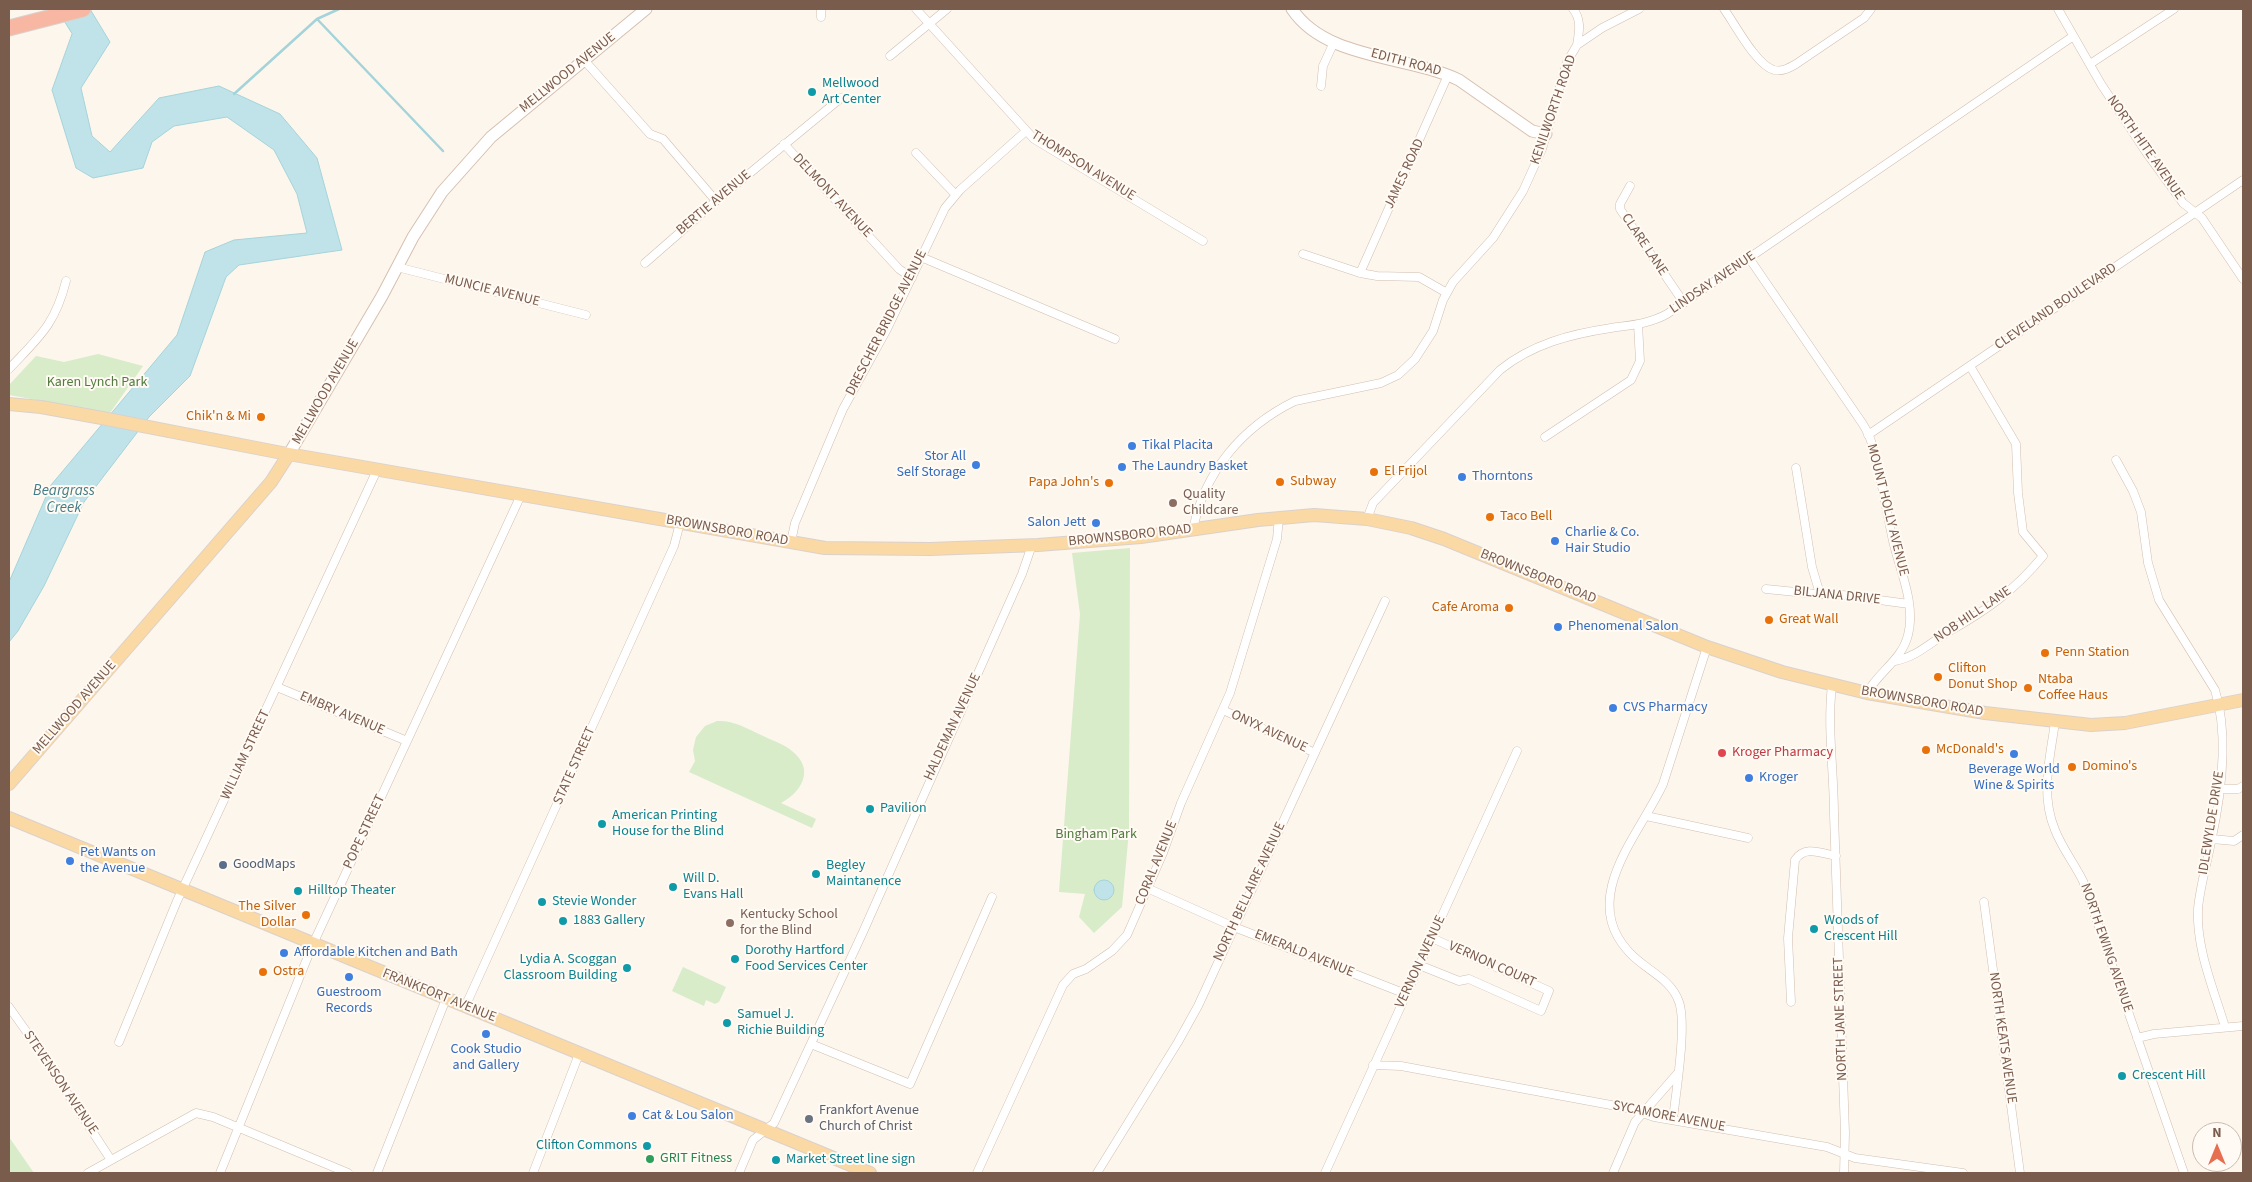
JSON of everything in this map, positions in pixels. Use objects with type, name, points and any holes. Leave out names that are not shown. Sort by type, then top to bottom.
[{"type":"highway","points":[[9,28],[84,9]]},
{"type":"main road","points":[[9,398],[41,407]]},
{"type":"main road","points":[[9,404],[41,407]]},
{"type":"main road","name":"BROWNSBORO ROAD","points":[[41,407],[377,470],[825,548],[930,549],[1032,545],[1141,537],[1279,517],[1314,515],[1366,519],[1411,528],[1444,539],[1707,647],[1782,672],[1867,693],[1978,712],[2091,725],[2125,723],[2243,700]]},
{"type":"main road","name":"MELLWOOD AVENUE","points":[[9,784],[271,482],[289,454]]},
{"type":"main road","name":"FRANKFORT AVENUE","points":[[9,818],[764,1131],[870,1173]]},
{"type":"street","name":"MELLWOOD AVENUE","points":[[289,454],[430,208],[491,137],[646,9]]},
{"type":"street","name":"THOMPSON AVENUE","points":[[916,9],[1034,138],[1203,241]]},
{"type":"street","points":[[890,56],[947,9]]},
{"type":"street","name":"EDITH ROAD","points":[[1292,9],[1308,25],[1334,42],[1345,47],[1448,74],[1532,131],[1546,134]]},
{"type":"street","points":[[1573,9],[1579,18],[1577,45]]},
{"type":"street","name":"KENILWORTH ROAD","points":[[1193,530],[1198,508],[1220,463],[1231,448],[1249,431],[1274,412],[1295,401],[1381,383],[1398,375],[1415,359],[1433,331],[1452,282],[1493,238],[1509,215],[1538,159],[1568,62],[1577,45],[1602,28],[1639,9]]},
{"type":"street","points":[[1724,9],[1762,63],[1777,70],[1788,69],[1796,64],[1864,18],[1871,9]]},
{"type":"street","name":"NORTH HITE AVENUE","points":[[2058,9],[2072,37],[2146,152],[2183,204],[2202,218],[2243,279]]},
{"type":"street","points":[[2090,64],[2174,9]]},
{"type":"street","name":"LINDSAY AVENUE","points":[[1366,519],[1373,503],[1513,360],[1529,350],[1555,340],[1660,318],[2072,37]]},
{"type":"street","points":[[1321,86],[1321,71],[1334,42]]},
{"type":"street","points":[[584,60],[650,134],[663,139],[716,200]]},
{"type":"street","name":"JAMES ROAD","points":[[1360,273],[1427,126],[1448,74]]},
{"type":"street","name":"DELMONT AVENUE","points":[[841,98],[784,144],[899,269],[912,278]]},
{"type":"street","name":"DRESCHER BRIDGE AVENUE","points":[[791,542],[795,523],[839,418],[887,329],[945,208],[955,194],[1026,131]]},
{"type":"street","name":"BERTIE AVENUE","points":[[645,263],[716,200],[784,144]]},
{"type":"street","points":[[916,152],[955,194]]},
{"type":"street","name":"CLEVELAND BOULEVARD","points":[[1868,435],[2243,180]]},
{"type":"street","name":"CLARE LANE","points":[[1630,186],[1620,204],[1620,209],[1684,303]]},
{"type":"street","points":[[1303,254],[1360,273],[1377,276],[1419,277],[1447,293]]},
{"type":"street","points":[[921,257],[1115,339]]},
{"type":"street","name":"MOUNT HOLLY AVENUE","points":[[1749,258],[1858,417],[1868,435],[1909,604],[1909,632],[1903,649],[1895,661],[1878,676],[1867,693]]},
{"type":"street","name":"MUNCIE AVENUE","points":[[397,267],[586,315]]},
{"type":"street","points":[[9,369],[45,331],[53,319],[66,281]]},
{"type":"street","points":[[1545,438],[1631,380],[1640,361],[1638,324]]},
{"type":"street","name":"NOB HILL LANE","points":[[1895,661],[1909,658],[1959,628],[2007,594],[2043,556],[2023,532],[2018,493],[2016,444],[1970,366]]},
{"type":"street","name":"IDLEWYLDE DRIVE","points":[[2116,460],[2133,491],[2141,512],[2148,564],[2159,600],[2215,690],[2219,705],[2222,762],[2220,789],[2201,889],[2198,927],[2225,1028]]},
{"type":"street","points":[[1796,468],[1812,567],[1820,594]]},
{"type":"street","name":"WILLIAM STREET","points":[[119,1042],[183,890],[377,470]]},
{"type":"street","name":"POPE STREET","points":[[220,1173],[313,944],[521,495]]},
{"type":"street","name":"CORAL AVENUE","points":[[977,1173],[1068,974],[1112,951],[1123,941],[1147,888],[1181,803],[1223,710],[1277,539],[1279,517]]},
{"type":"street","name":"STATE STREET","points":[[465,1007],[674,546],[680,523]]},
{"type":"street","name":"HALDEMAN AVENUE","points":[[739,1173],[753,1140],[774,1122],[811,1044],[863,932],[930,776],[991,645],[1025,567],[1032,545]]},
{"type":"street","name":"BILJANA DRIVE","points":[[1766,588],[1834,594],[1909,604]]},
{"type":"street","name":"NORTH BELLAIRE AVENUE","points":[[1097,1173],[1178,1042],[1234,927],[1385,602]]},
{"type":"street","points":[[1673,1119],[1682,1025],[1679,1003],[1676,995],[1665,982],[1637,960],[1624,946],[1613,926],[1610,912],[1610,894],[1616,869],[1623,852],[1656,799],[1669,768],[1707,647]]},
{"type":"street","name":"NORTH JANE STREET","points":[[1832,685],[1830,704],[1845,1124],[1844,1173]]},
{"type":"street","name":"EMBRY AVENUE","points":[[277,686],[407,741]]},
{"type":"street","name":"ONYX AVENUE","points":[[1223,710],[1315,753]]},
{"type":"street","name":"NORTH EWING AVENUE","points":[[2055,722],[2046,791],[2048,812],[2063,847],[2083,881],[2184,1173]]},
{"type":"street","name":"VERNON AVENUE","points":[[1325,1173],[1517,751]]},
{"type":"street","points":[[2220,789],[2238,789],[2243,786]]},
{"type":"street","points":[[1646,816],[1748,838]]},
{"type":"street","points":[[2212,839],[2234,841],[2243,835]]},
{"type":"street","points":[[1790,1002],[1788,938],[1795,860],[1798,854],[1806,850],[1836,856]]},
{"type":"street","name":"EMERALD AVENUE","points":[[1147,888],[1234,927],[1406,994]]},
{"type":"street","points":[[811,1044],[910,1084],[992,897]]},
{"type":"street","name":"NORTH KEATS AVENUE","points":[[1984,902],[2020,1173]]},
{"type":"street","name":"VERNON COURT","points":[[1420,965],[1459,981],[1470,979],[1541,1010],[1549,991],[1432,938]]},
{"type":"street","points":[[377,1173],[446,999]]},
{"type":"street","name":"STEVENSON AVENUE","points":[[9,1007],[111,1160]]},
{"type":"street","points":[[2138,1038],[2154,1034],[2243,1026]]},
{"type":"street","points":[[533,1173],[579,1054]]},
{"type":"street","name":"SYCAMORE AVENUE","points":[[1373,1065],[1401,1066],[1643,1112],[1654,1116],[1826,1147],[1855,1158],[1963,1173]]},
{"type":"street","points":[[1613,1173],[1635,1122],[1677,1074]]},
{"type":"street","points":[[88,1173],[196,1113],[213,1117],[348,1173]]},
{"type":"green space","name":"Karen Lynch Park","points":[[98,354],[143,366],[110,413],[9,395],[9,385],[36,356],[64,362]]},
{"type":"green space","name":"Bingham Park","points":[[1130,548],[1129,831],[1122,907],[1094,933],[1079,917],[1085,894],[1059,892],[1080,614],[1072,553]]},
{"type":"green space","points":[[717,721],[734,723],[745,727],[785,746],[799,758],[803,765],[803,780],[795,793],[781,803],[816,819],[812,828],[689,772],[695,761],[693,750],[696,737],[705,726]]},
{"type":"green space","points":[[683,967],[726,987],[719,1002],[715,1004],[706,1000],[704,1006],[672,991]]},
{"type":"green space","points":[[9,1137],[34,1173],[9,1173]]},
{"type":"water","name":"Beargrass Creek","points":[[57,9],[90,9],[110,42],[81,88],[92,136],[110,152],[159,98],[219,86],[280,114],[317,158],[342,250],[239,265],[226,277],[190,376],[149,417],[84,502],[44,586],[18,631],[9,642],[9,582],[51,485],[177,335],[205,252],[234,240],[307,233],[297,194],[274,150],[227,117],[174,126],[152,142],[143,168],[93,178],[76,168],[52,90],[72,34]]},
{"type":"water","points":[[1104,880],[1111,883],[1114,890],[1111,897],[1104,900],[1097,897],[1094,890],[1097,883]]},
{"type":"waterway","points":[[234,94],[317,19],[339,9]]},
{"type":"waterway","points":[[317,19],[443,151]]},
{"type":"place","name":"Mellwood Art Center","points":[[812,92]]},
{"type":"place","name":"Chik'n & Mi","points":[[261,417]]},
{"type":"place","name":"Tikal Placita","points":[[1132,446]]},
{"type":"place","name":"Stor All Self Storage","points":[[976,465]]},
{"type":"place","name":"The Laundry Basket","points":[[1122,467]]},
{"type":"place","name":"El Frijol","points":[[1374,472]]},
{"type":"place","name":"Thorntons","points":[[1462,477]]},
{"type":"place","name":"Subway","points":[[1280,482]]},
{"type":"place","name":"Papa John's","points":[[1109,483]]},
{"type":"place","name":"Quality Childcare","points":[[1173,503]]},
{"type":"place","name":"Taco Bell","points":[[1490,517]]},
{"type":"place","name":"Salon Jett","points":[[1096,523]]},
{"type":"place","name":"Charlie & Co. Hair Studio","points":[[1555,541]]},
{"type":"place","name":"Cafe Aroma","points":[[1509,608]]},
{"type":"place","name":"Great Wall","points":[[1769,620]]},
{"type":"place","name":"Phenomenal Salon","points":[[1558,627]]},
{"type":"place","name":"Penn Station","points":[[2045,653]]},
{"type":"place","name":"Clifton Donut Shop","points":[[1938,677]]},
{"type":"place","name":"Ntaba Coffee Haus","points":[[2028,688]]},
{"type":"place","name":"CVS Pharmacy","points":[[1613,708]]},
{"type":"place","name":"McDonald's","points":[[1926,750]]},
{"type":"place","name":"Kroger Pharmacy","points":[[1722,753]]},
{"type":"place","name":"Beverage World Wine & Spirits","points":[[2014,754]]},
{"type":"place","name":"Domino's","points":[[2072,767]]},
{"type":"place","name":"Kroger","points":[[1749,778]]},
{"type":"place","name":"Pavilion","points":[[870,809]]},
{"type":"place","name":"American Printing House for the Blind","points":[[602,824]]},
{"type":"place","name":"Pet Wants on the Avenue","points":[[70,861]]},
{"type":"place","name":"GoodMaps","points":[[223,865]]},
{"type":"place","name":"Begley Maintanence","points":[[816,874]]},
{"type":"place","name":"Will D. Evans Hall","points":[[673,887]]},
{"type":"place","name":"Hilltop Theater","points":[[298,891]]},
{"type":"place","name":"Stevie Wonder","points":[[542,902]]},
{"type":"place","name":"The Silver Dollar","points":[[306,915]]},
{"type":"place","name":"1883 Gallery","points":[[563,921]]},
{"type":"place","name":"Kentucky School for the Blind","points":[[730,923]]},
{"type":"place","name":"Woods of Crescent Hill","points":[[1814,929]]},
{"type":"place","name":"Affordable Kitchen and Bath","points":[[284,953]]},
{"type":"place","name":"Dorothy Hartford Food Services Center","points":[[735,959]]},
{"type":"place","name":"Lydia A. Scoggan Classroom Building","points":[[627,968]]},
{"type":"place","name":"Ostra","points":[[263,972]]},
{"type":"place","name":"Guestroom Records","points":[[349,977]]},
{"type":"place","name":"Samuel J. Richie Building","points":[[727,1023]]},
{"type":"place","name":"Cook Studio and Gallery","points":[[486,1034]]},
{"type":"place","name":"Crescent Hill","points":[[2122,1076]]},
{"type":"place","name":"Cat & Lou Salon","points":[[632,1116]]},
{"type":"place","name":"Frankfort Avenue Church of Christ","points":[[809,1119]]},
{"type":"place","name":"Clifton Commons","points":[[647,1146]]},
{"type":"place","name":"GRIT Fitness","points":[[650,1159]]},
{"type":"place","name":"Market Street line sign","points":[[776,1160]]}]
